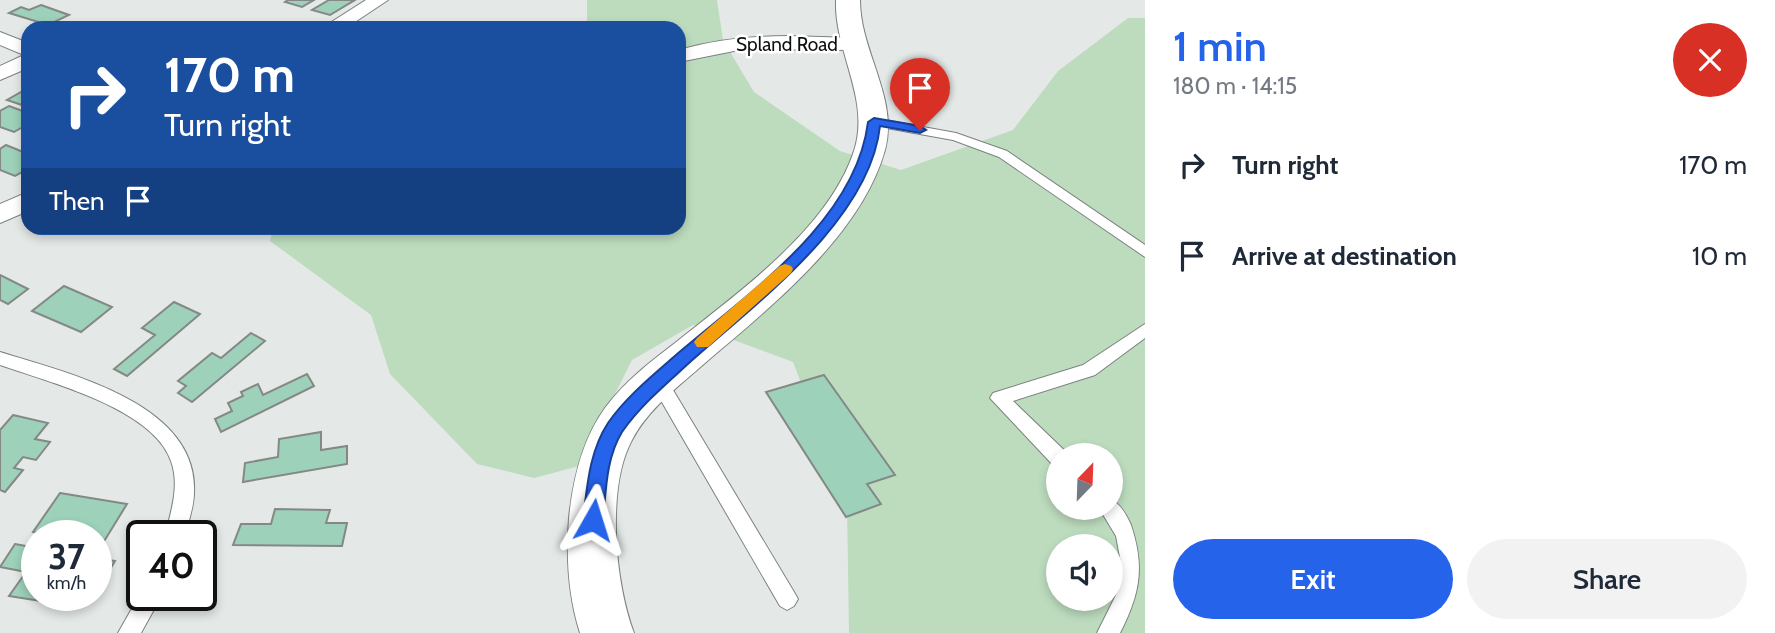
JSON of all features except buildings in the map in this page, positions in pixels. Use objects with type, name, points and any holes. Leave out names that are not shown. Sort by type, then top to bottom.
[{"type":"street","points":[[344,21],[379,0]]},
{"type":"street","points":[[607,633],[599,612],[591,546],[600,463],[614,430],[659,380],[795,260],[847,198],[872,144],[874,122],[871,95],[854,44],[848,0]]},
{"type":"street","points":[[0,38],[21,47]]},
{"type":"street","name":"Spland Road","points":[[686,54],[759,41],[854,44]]},
{"type":"street","points":[[0,74],[21,64]]},
{"type":"street","points":[[0,215],[21,204]]},
{"type":"lane","points":[[874,122],[968,139],[995,149],[1145,252]]},
{"type":"lane","points":[[1046,445],[999,398],[1088,370],[1145,330]]},
{"type":"lane","points":[[1,360],[117,400],[143,412],[176,447],[186,468],[185,509],[181,520]]},
{"type":"lane","points":[[659,380],[787,599]]},
{"type":"lane","points":[[1108,633],[1130,587],[1133,563],[1127,536],[1117,520]]},
{"type":"lane","points":[[129,633],[142,611]]},
{"type":"green space","points":[[587,0],[717,0],[723,40],[754,92],[840,151],[901,170],[1013,130],[1058,71],[1128,18],[1145,18],[1145,633],[849,633],[847,505],[793,362],[693,325],[632,360],[579,466],[534,478],[477,464],[390,374],[371,315],[270,241],[271,235],[686,235],[686,21],[587,21]]},
{"type":"slow traffic","points":[[703,342],[785,269]]},
{"type":"route","points":[[593,520],[600,463],[614,430],[629,410],[655,383],[795,260],[847,198],[872,144],[874,122],[920,130]]}]
